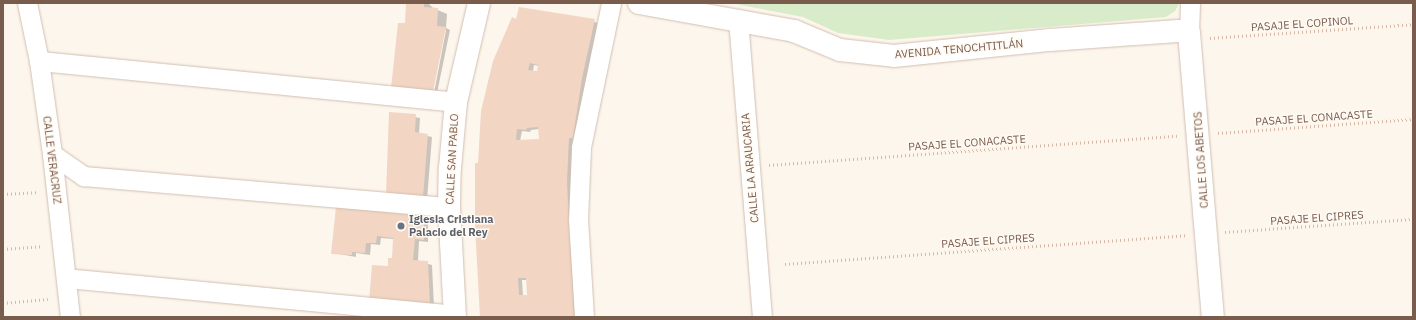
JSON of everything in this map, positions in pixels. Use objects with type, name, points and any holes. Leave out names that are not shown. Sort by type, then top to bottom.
[{"type":"street","name":"CALLE VERACRUZ","points":[[27,3],[39,61],[52,154],[70,317]]},
{"type":"street","name":"CALLE SAN PABLO","points":[[454,316],[449,207],[456,102],[479,3]]},
{"type":"street","points":[[584,317],[578,220],[581,148],[611,3]]},
{"type":"street","name":"AVENIDA TENOCHTITLÁN","points":[[639,3],[738,19],[794,31],[840,50],[894,56],[1050,40],[1178,31],[1189,48]]},
{"type":"street","name":"CALLE LOS ABETOS","points":[[1190,3],[1189,48],[1213,317]]},
{"type":"street","name":"CALLE LA ARAUCARIA","points":[[738,19],[762,317]]},
{"type":"street","points":[[39,61],[456,102]]},
{"type":"street","points":[[52,154],[84,176],[449,207]]},
{"type":"street","points":[[66,278],[454,316]]},
{"type":"path","name":"PASAJE EL COPINOL","points":[[1189,48],[1413,24]]},
{"type":"path","name":"PASAJE EL CONACASTE","points":[[1215,133],[1413,119]]},
{"type":"path","name":"PASAJE EL CONACASTE","points":[[750,167],[1185,135]]},
{"type":"path","points":[[3,194],[37,192],[56,194]]},
{"type":"path","name":"PASAJE EL CIPRES","points":[[1223,233],[1413,219]]},
{"type":"path","name":"PASAJE EL CIPRES","points":[[785,264],[1192,235]]},
{"type":"path","points":[[3,249],[45,246]]},
{"type":"path","points":[[3,302],[52,299]]},
{"type":"green space","points":[[730,3],[1179,4],[1175,11],[1166,17],[889,40],[838,33],[803,17]]},
{"type":"building","points":[[406,3],[424,3],[424,7],[438,8],[437,26],[446,27],[433,92],[391,88],[398,23],[405,23]]},
{"type":"building","points":[[519,7],[595,19],[582,78],[573,138],[569,138],[567,182],[574,317],[480,317],[475,226],[475,163],[478,163],[481,111],[493,61],[512,17],[516,19]],"holes":[[[530,63],[538,65],[537,71],[528,70]],[[538,127],[539,139],[516,140],[517,129],[526,130],[527,128]],[[518,278],[526,278],[527,295],[519,295]]]},
{"type":"building","points":[[389,112],[416,114],[415,132],[428,134],[423,198],[386,195]]},
{"type":"building","points":[[336,207],[424,216],[424,240],[415,239],[413,260],[428,261],[430,305],[369,302],[372,265],[388,266],[388,258],[392,258],[393,238],[377,236],[376,243],[366,243],[365,253],[352,252],[352,255],[331,254]]},
{"type":"place","name":"Iglesia Cristiana Palacio del Rey","points":[[401,226]]}]
